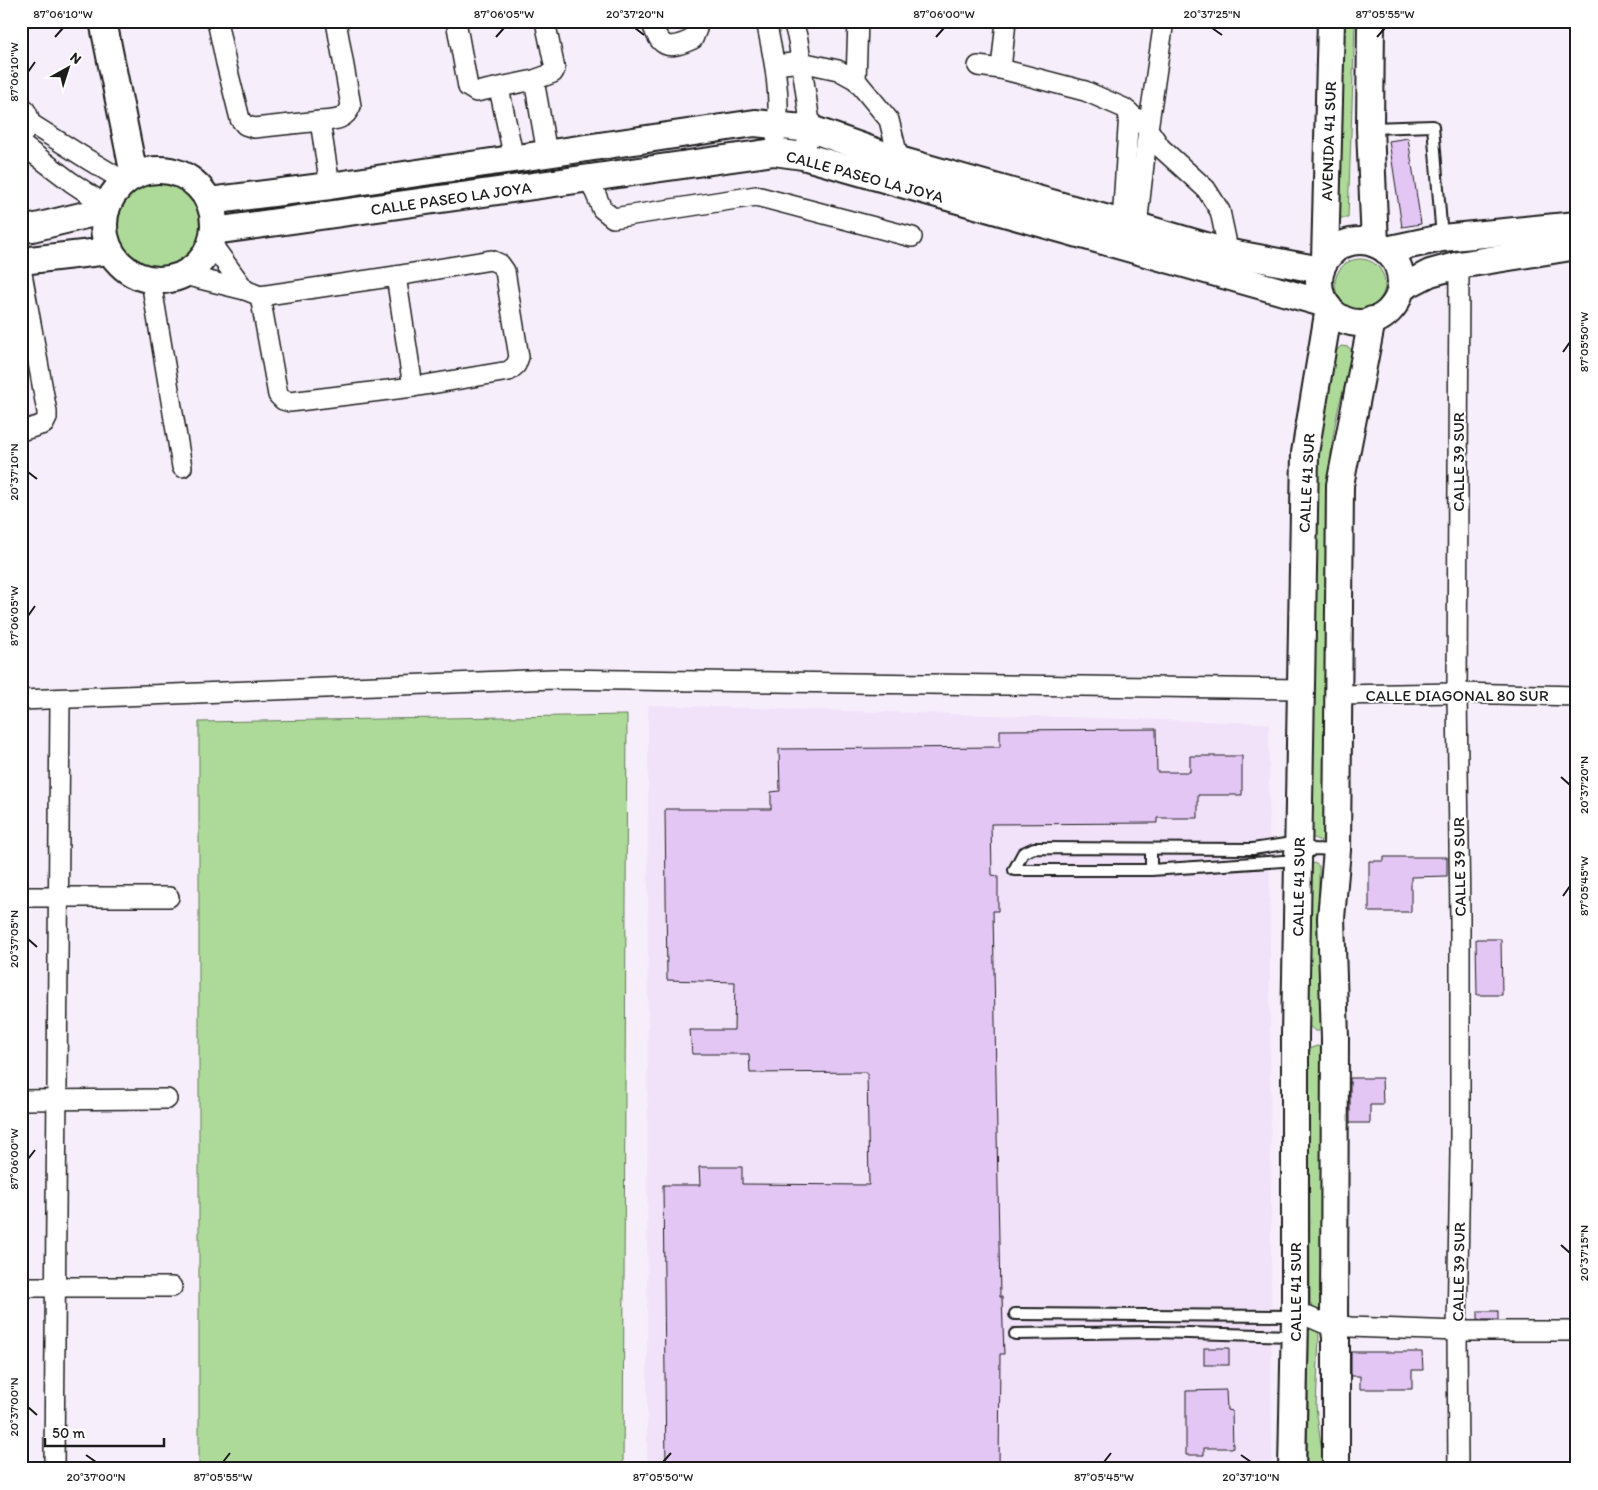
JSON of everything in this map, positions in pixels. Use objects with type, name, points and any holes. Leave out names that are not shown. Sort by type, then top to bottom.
[{"type":"main road","points":[[103,21],[129,178]]},
{"type":"main road","name":"AVENIDA 41 SUR","points":[[1323,265],[1331,21]]},
{"type":"main road","points":[[1371,21],[1370,128],[1380,247],[1397,267],[1400,274],[1401,288],[1397,300],[1389,311],[1365,322],[1352,322],[1339,317],[1327,306],[1322,297],[1319,284],[1323,265],[1336,248],[1348,242],[1361,241],[1380,247],[1442,238],[1577,225]]},
{"type":"main road","name":"CALLE PASEO LA JOYA","points":[[208,201],[330,186],[756,123],[778,124],[811,129],[899,160],[1226,252],[1323,265]]},
{"type":"main road","name":"CALLE PASEO LA JOYA","points":[[213,237],[589,178],[774,152],[803,156],[1327,306]]},
{"type":"main road","points":[[158,170],[173,172],[188,178],[200,188],[208,201],[213,216],[213,237],[201,262],[184,275],[170,280],[151,281],[126,270],[110,251],[104,228],[106,208],[114,193],[129,178],[158,170]]},
{"type":"main road","points":[[21,229],[32,228],[106,208]]},
{"type":"main road","points":[[1401,288],[1430,273],[1459,265],[1577,246]]},
{"type":"main road","points":[[21,261],[110,251]]},
{"type":"main road","name":"CALLE 41 SUR","points":[[1327,306],[1304,454],[1302,689],[1312,850],[1331,918],[1334,1038],[1336,1469]]},
{"type":"main road","name":"CALLE 41 SUR","points":[[1292,1469],[1295,1326],[1295,1036],[1312,850],[1338,695],[1340,485],[1372,320]]},
{"type":"main road","points":[[1295,1036],[1334,1038]]},
{"type":"street","points":[[217,21],[240,120],[245,125],[254,128],[342,119],[348,113],[351,106],[336,21]]},
{"type":"street","points":[[456,21],[468,87],[476,92],[534,80],[553,73],[555,69],[545,21]]},
{"type":"street","points":[[651,21],[657,39],[664,45],[679,45],[693,39],[697,29],[696,21]]},
{"type":"street","points":[[766,21],[775,65],[778,124],[774,152]]},
{"type":"street","points":[[793,21],[798,40],[811,129],[803,156]]},
{"type":"street","points":[[856,80],[858,21]]},
{"type":"street","points":[[1001,69],[1006,21]]},
{"type":"street","points":[[1130,224],[1148,129],[1164,21]]},
{"type":"street","points":[[1572,21],[1577,26]]},
{"type":"street","points":[[775,65],[801,62],[838,70],[856,80],[889,120],[899,160]]},
{"type":"street","points":[[978,66],[1001,69],[1085,91],[1124,108],[1148,129],[1161,148],[1206,189],[1220,211],[1226,239],[1226,252]]},
{"type":"street","points":[[534,80],[547,153]]},
{"type":"street","points":[[500,88],[514,159]]},
{"type":"street","points":[[21,104],[29,112],[26,129],[87,160],[129,178]]},
{"type":"street","points":[[1129,112],[1130,224]]},
{"type":"street","points":[[320,121],[330,186]]},
{"type":"street","points":[[21,144],[106,208]]},
{"type":"street","points":[[71,182],[87,160]]},
{"type":"street","points":[[589,178],[602,209],[613,218],[756,196],[912,237]]},
{"type":"street","points":[[184,275],[253,293],[396,276],[492,260],[500,264],[505,271],[519,357],[516,365],[509,371],[413,387],[290,402],[284,400],[278,395],[253,293],[213,237]]},
{"type":"street","name":"CALLE 39 SUR","points":[[1458,1469],[1457,1331],[1460,1153],[1460,918],[1456,693],[1459,265]]},
{"type":"street","points":[[21,268],[47,412],[44,424],[21,431]]},
{"type":"street","points":[[396,276],[413,387]]},
{"type":"street","points":[[151,281],[182,467]]},
{"type":"street","points":[[21,700],[553,679],[1302,689]]},
{"type":"street","name":"CALLE DIAGONAL 80 SUR","points":[[1338,695],[1456,693],[1577,696]]},
{"type":"street","points":[[54,1469],[60,699]]},
{"type":"street","points":[[21,897],[168,897]]},
{"type":"street","points":[[21,1100],[167,1099]]},
{"type":"street","points":[[21,1287],[172,1287]]},
{"type":"street","points":[[1295,1326],[1309,1317],[1324,1323],[1350,1328],[1457,1331],[1577,1331]]},
{"type":"lane","points":[[1370,128],[1433,126],[1442,238]]},
{"type":"lane","points":[[1034,848],[1312,850],[1151,870],[1014,870],[1023,853],[1034,848]]},
{"type":"lane","points":[[1150,848],[1151,870]]},
{"type":"lane","points":[[1015,1314],[1152,1314],[1295,1326]]},
{"type":"lane","points":[[1152,1314],[1153,1332]]},
{"type":"lane","points":[[1016,1334],[1153,1332],[1295,1326]]},
{"type":"shaded area","points":[[648,705],[1269,723],[1272,1469],[647,1469]]},
{"type":"green space","points":[[1344,21],[1355,21],[1348,218],[1338,218]]},
{"type":"green space","points":[[148,180],[166,180],[182,187],[194,199],[201,215],[201,233],[194,249],[182,261],[166,268],[148,268],[132,261],[120,249],[113,233],[113,215],[120,199],[132,187]]},
{"type":"green space","points":[[1360,259],[1369,261],[1380,270],[1385,284],[1383,293],[1374,304],[1360,309],[1351,307],[1340,298],[1335,284],[1337,275],[1346,264]]},
{"type":"green space","points":[[1341,346],[1348,347],[1353,351],[1354,359],[1338,412],[1330,468],[1328,836],[1320,841],[1312,837],[1311,832],[1317,448],[1335,352]]},
{"type":"green space","points":[[627,715],[623,1469],[199,1469],[199,722]]},
{"type":"green space","points":[[1314,863],[1319,866],[1319,940],[1324,1028],[1319,1031],[1315,1031],[1309,1026],[1310,866]]},
{"type":"green space","points":[[1322,1047],[1321,1310],[1314,1309],[1310,1303],[1309,1053],[1311,1048]]},
{"type":"green space","points":[[1312,1328],[1318,1331],[1319,1337],[1316,1407],[1324,1469],[1307,1469],[1309,1330]]},
{"type":"building","points":[[1408,138],[1421,224],[1402,227],[1389,141]]},
{"type":"building","points":[[1156,729],[1157,772],[1190,772],[1190,756],[1242,756],[1242,795],[1198,795],[1198,818],[1157,818],[1157,823],[991,824],[992,875],[998,876],[998,911],[993,911],[1000,1297],[1002,1297],[1004,1354],[1000,1354],[999,1469],[666,1469],[663,1185],[700,1185],[699,1167],[742,1167],[742,1184],[869,1185],[867,1072],[750,1073],[749,1054],[692,1054],[690,1030],[734,1030],[735,982],[667,980],[665,809],[771,809],[771,792],[780,791],[779,749],[1000,747],[1000,730]]},
{"type":"building","points":[[1384,857],[1447,857],[1447,876],[1411,877],[1411,912],[1369,912],[1369,861],[1384,861]]},
{"type":"building","points":[[1476,939],[1501,939],[1502,995],[1477,995]]},
{"type":"building","points":[[1350,1078],[1382,1078],[1383,1105],[1370,1105],[1370,1123],[1350,1123]]},
{"type":"building","points":[[1478,1311],[1498,1311],[1498,1320],[1478,1320]]},
{"type":"building","points":[[1204,1348],[1229,1348],[1229,1365],[1204,1365]]},
{"type":"building","points":[[1351,1352],[1422,1352],[1423,1370],[1412,1370],[1412,1389],[1360,1389],[1360,1376],[1351,1376]]},
{"type":"building","points":[[1226,1390],[1227,1410],[1232,1411],[1233,1448],[1204,1448],[1204,1455],[1186,1455],[1186,1391]]}]
